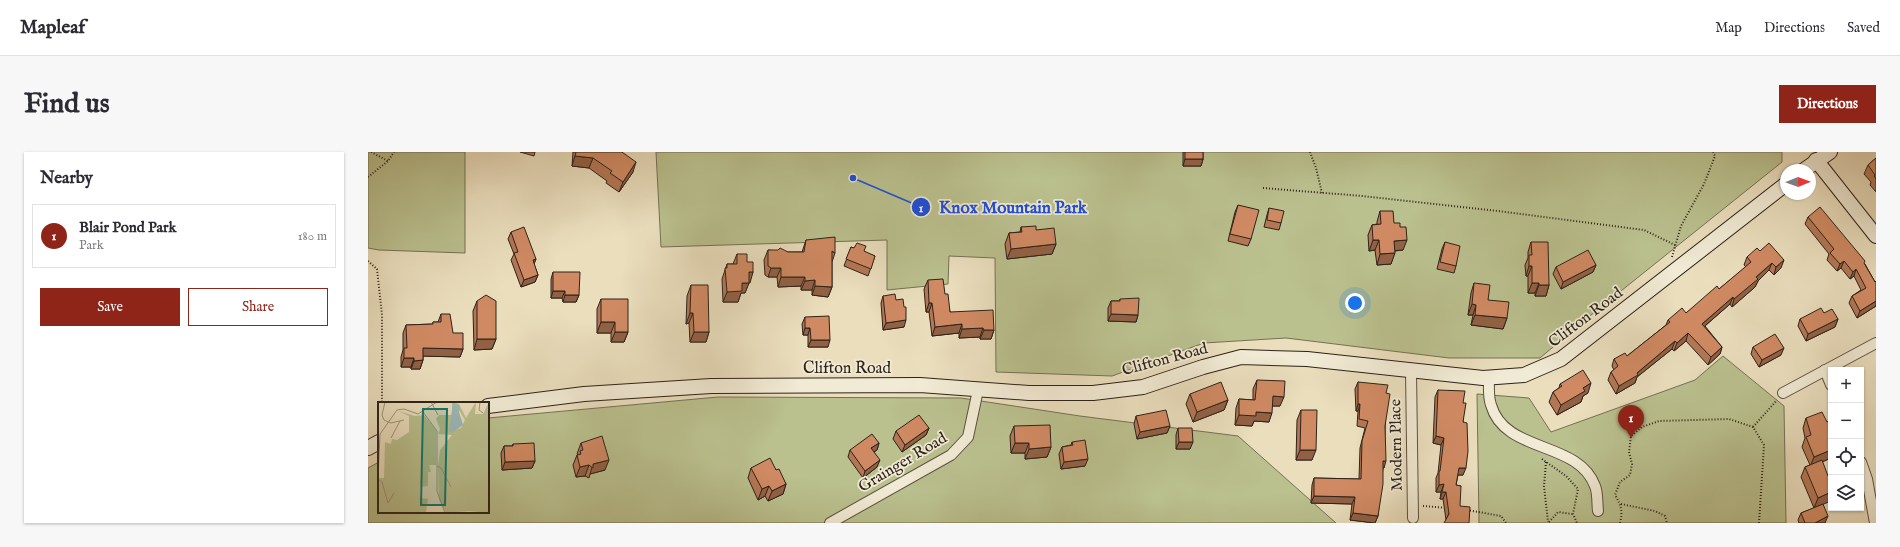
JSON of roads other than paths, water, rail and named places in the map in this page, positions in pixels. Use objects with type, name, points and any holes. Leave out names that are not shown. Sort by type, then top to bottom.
[{"type":"main road","points":[[1830,152],[1814,156],[1876,236]]},
{"type":"main road","name":"Clifton Road","points":[[489,406],[584,394],[711,386],[920,386],[1029,393],[1093,393],[1136,388],[1241,357],[1307,359],[1489,378],[1524,375],[1561,360],[1780,189]]},
{"type":"main road","points":[[368,448],[378,443]]},
{"type":"street","points":[[1783,393],[1876,344]]},
{"type":"street","name":"Modern Place","points":[[1411,370],[1413,518]]},
{"type":"street","points":[[1825,370],[1828,378]]},
{"type":"street","points":[[1489,378],[1491,406],[1503,426],[1520,438],[1562,454],[1586,470],[1596,487],[1598,511]]},
{"type":"street","name":"Grainger Road","points":[[830,523],[951,455],[968,437],[978,390]]},
{"type":"street","points":[[1864,469],[1868,479],[1875,523]]},
{"type":"place","name":"Knox Mountain Park","points":[[853,178]]},
{"type":"place","name":"Blair Pond Park","points":[[1631,438]]}]
